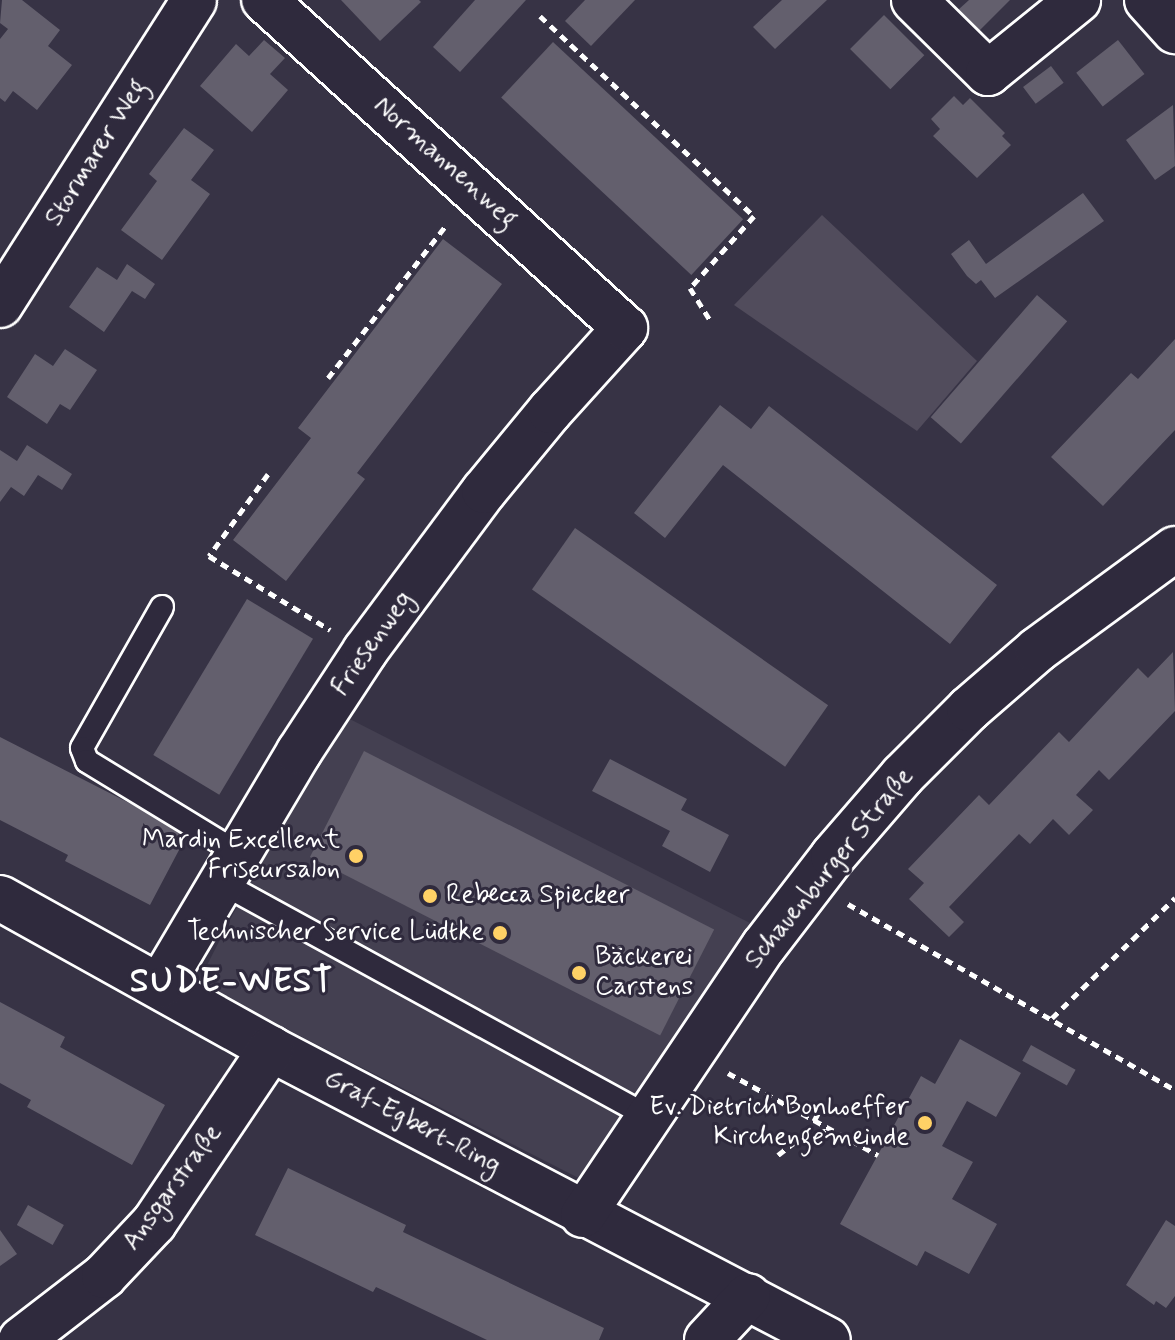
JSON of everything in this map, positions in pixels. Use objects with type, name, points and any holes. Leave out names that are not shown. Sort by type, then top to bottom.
[{"type":"street","name":"Stormarer Weg","points":[[0,305],[194,0]]},
{"type":"street","name":"Normannenweg","points":[[264,0],[625,328]]},
{"type":"street","points":[[914,0],[988,73],[1078,0]]},
{"type":"street","points":[[1147,0],[1175,31]]},
{"type":"street","name":"Friesenweg","points":[[160,986],[229,868],[365,651],[484,491],[550,411],[625,328]]},
{"type":"street","name":"Schauenburger Straße","points":[[583,1215],[764,946],[902,776],[969,709],[1037,650],[1170,559]]},
{"type":"street","name":"Graf-Egbert-Ring","points":[[0,898],[271,1049],[583,1215],[748,1296],[828,1340]]},
{"type":"street","name":"Ansgarstraße","points":[[21,1340],[104,1276],[154,1223],[271,1049]]},
{"type":"street","points":[[707,1340],[748,1296]]},
{"type":"lane","points":[[162,607],[82,748],[87,761],[229,868],[561,1069],[650,1117]]},
{"type":"path","points":[[540,16],[754,216],[690,288],[710,320]]},
{"type":"path","points":[[328,378],[438,236]]},
{"type":"path","points":[[268,474],[209,556],[365,651]]},
{"type":"path","points":[[812,884],[1175,1090]]},
{"type":"path","points":[[1052,1018],[1175,898]]},
{"type":"path","points":[[692,1053],[878,1155]]},
{"type":"path","points":[[814,1121],[827,1097]]},
{"type":"path","points":[[778,1155],[792,1144],[830,1129]]},
{"type":"shaded area","points":[[822,215],[977,361],[917,431],[734,305]]},
{"type":"shaded area","points":[[336,712],[754,925],[615,1197],[198,984]]},
{"type":"building","points":[[2,0],[22,0],[60,30],[48,46],[72,65],[37,110],[13,91],[5,102],[0,98],[0,39],[8,29],[0,23]]},
{"type":"building","points":[[341,0],[419,0],[421,2],[380,41]]},
{"type":"building","points":[[475,0],[526,0],[460,72],[433,47]]},
{"type":"building","points":[[585,0],[635,0],[591,46],[565,21]]},
{"type":"building","points":[[782,0],[827,0],[775,49],[753,27]]},
{"type":"building","points":[[969,0],[1010,0],[979,31],[958,10]]},
{"type":"building","points":[[884,15],[924,55],[890,89],[850,49]]},
{"type":"building","points":[[264,40],[285,58],[270,74],[288,90],[252,132],[200,86],[236,44],[249,56]]},
{"type":"building","points":[[1118,40],[1144,74],[1103,107],[1076,73]]},
{"type":"building","points":[[553,42],[743,219],[691,275],[501,98]]},
{"type":"building","points":[[1051,66],[1064,83],[1036,104],[1023,87]]},
{"type":"building","points":[[954,96],[963,105],[970,98],[1005,133],[1002,136],[1011,145],[977,178],[933,136],[940,129],[931,119]]},
{"type":"building","points":[[1173,105],[1175,166],[1155,180],[1126,140]]},
{"type":"building","points":[[184,128],[214,150],[191,180],[210,194],[162,260],[121,230],[157,181],[149,174]]},
{"type":"building","points":[[1083,193],[1104,221],[995,298],[981,280],[976,284],[967,276],[951,254],[969,240],[986,264]]},
{"type":"building","points":[[443,239],[502,284],[357,473],[365,479],[286,581],[233,540],[311,438],[298,428]]},
{"type":"building","points":[[127,264],[155,284],[145,299],[132,291],[104,332],[69,307],[97,267],[117,280]]},
{"type":"building","points":[[1037,295],[1067,321],[961,444],[931,417]]},
{"type":"building","points":[[1175,339],[1175,430],[1103,506],[1051,457],[1131,373],[1138,379]]},
{"type":"building","points":[[65,349],[97,370],[70,410],[60,404],[47,424],[7,397],[35,354],[53,366]]},
{"type":"building","points":[[720,405],[751,429],[769,406],[997,585],[950,644],[723,465],[665,538],[634,513]]},
{"type":"building","points":[[27,445],[72,474],[62,490],[38,475],[24,496],[11,487],[0,502],[0,450],[17,461]]},
{"type":"building","points":[[575,528],[828,705],[785,767],[532,589]]},
{"type":"building","points":[[247,599],[313,639],[219,795],[153,755]]},
{"type":"building","points":[[1173,652],[1175,711],[1109,780],[1099,770],[1076,795],[1093,810],[1069,835],[1053,819],[1030,844],[1019,834],[949,907],[964,922],[949,937],[909,899],[924,883],[908,869],[979,795],[989,805],[1059,732],[1069,742],[1138,668],[1148,678]]},
{"type":"building","points":[[0,737],[188,833],[150,905],[65,861],[68,855],[0,820]]},
{"type":"building","points":[[364,751],[714,929],[660,1035],[310,857]]},
{"type":"building","points":[[610,759],[687,799],[681,810],[729,835],[710,872],[662,846],[670,831],[592,791]]},
{"type":"building","points":[[0,1002],[65,1037],[60,1047],[165,1105],[132,1165],[27,1107],[31,1100],[0,1083]]},
{"type":"building","points":[[960,1039],[1021,1073],[996,1117],[967,1101],[942,1146],[973,1162],[952,1199],[997,1224],[969,1274],[925,1251],[917,1266],[840,1224],[921,1076],[935,1084]]},
{"type":"building","points":[[1031,1045],[1076,1070],[1067,1085],[1022,1061]]},
{"type":"building","points":[[288,1168],[406,1225],[403,1232],[604,1328],[599,1340],[487,1340],[376,1287],[373,1292],[255,1235]]},
{"type":"building","points":[[28,1205],[64,1225],[53,1245],[17,1225]]},
{"type":"building","points":[[1166,1220],[1175,1226],[1175,1296],[1166,1308],[1156,1301],[1154,1305],[1126,1285]]},
{"type":"building","points":[[0,1230],[17,1254],[0,1266]]},
{"type":"place","name":"Mardin Excellent Friseursalon","points":[[356,856]]},
{"type":"place","name":"Rebecca Spiecker","points":[[430,896]]},
{"type":"place","name":"Technischer Service Lüdtke","points":[[500,933]]},
{"type":"place","name":"Bäckerei Carstens","points":[[579,973]]},
{"type":"place","name":"Ev. Dietrich Bonhoeffer Kirchengemeinde","points":[[925,1123]]},
{"type":"district","name":"SUDE-WEST","points":[[232,982]]}]
